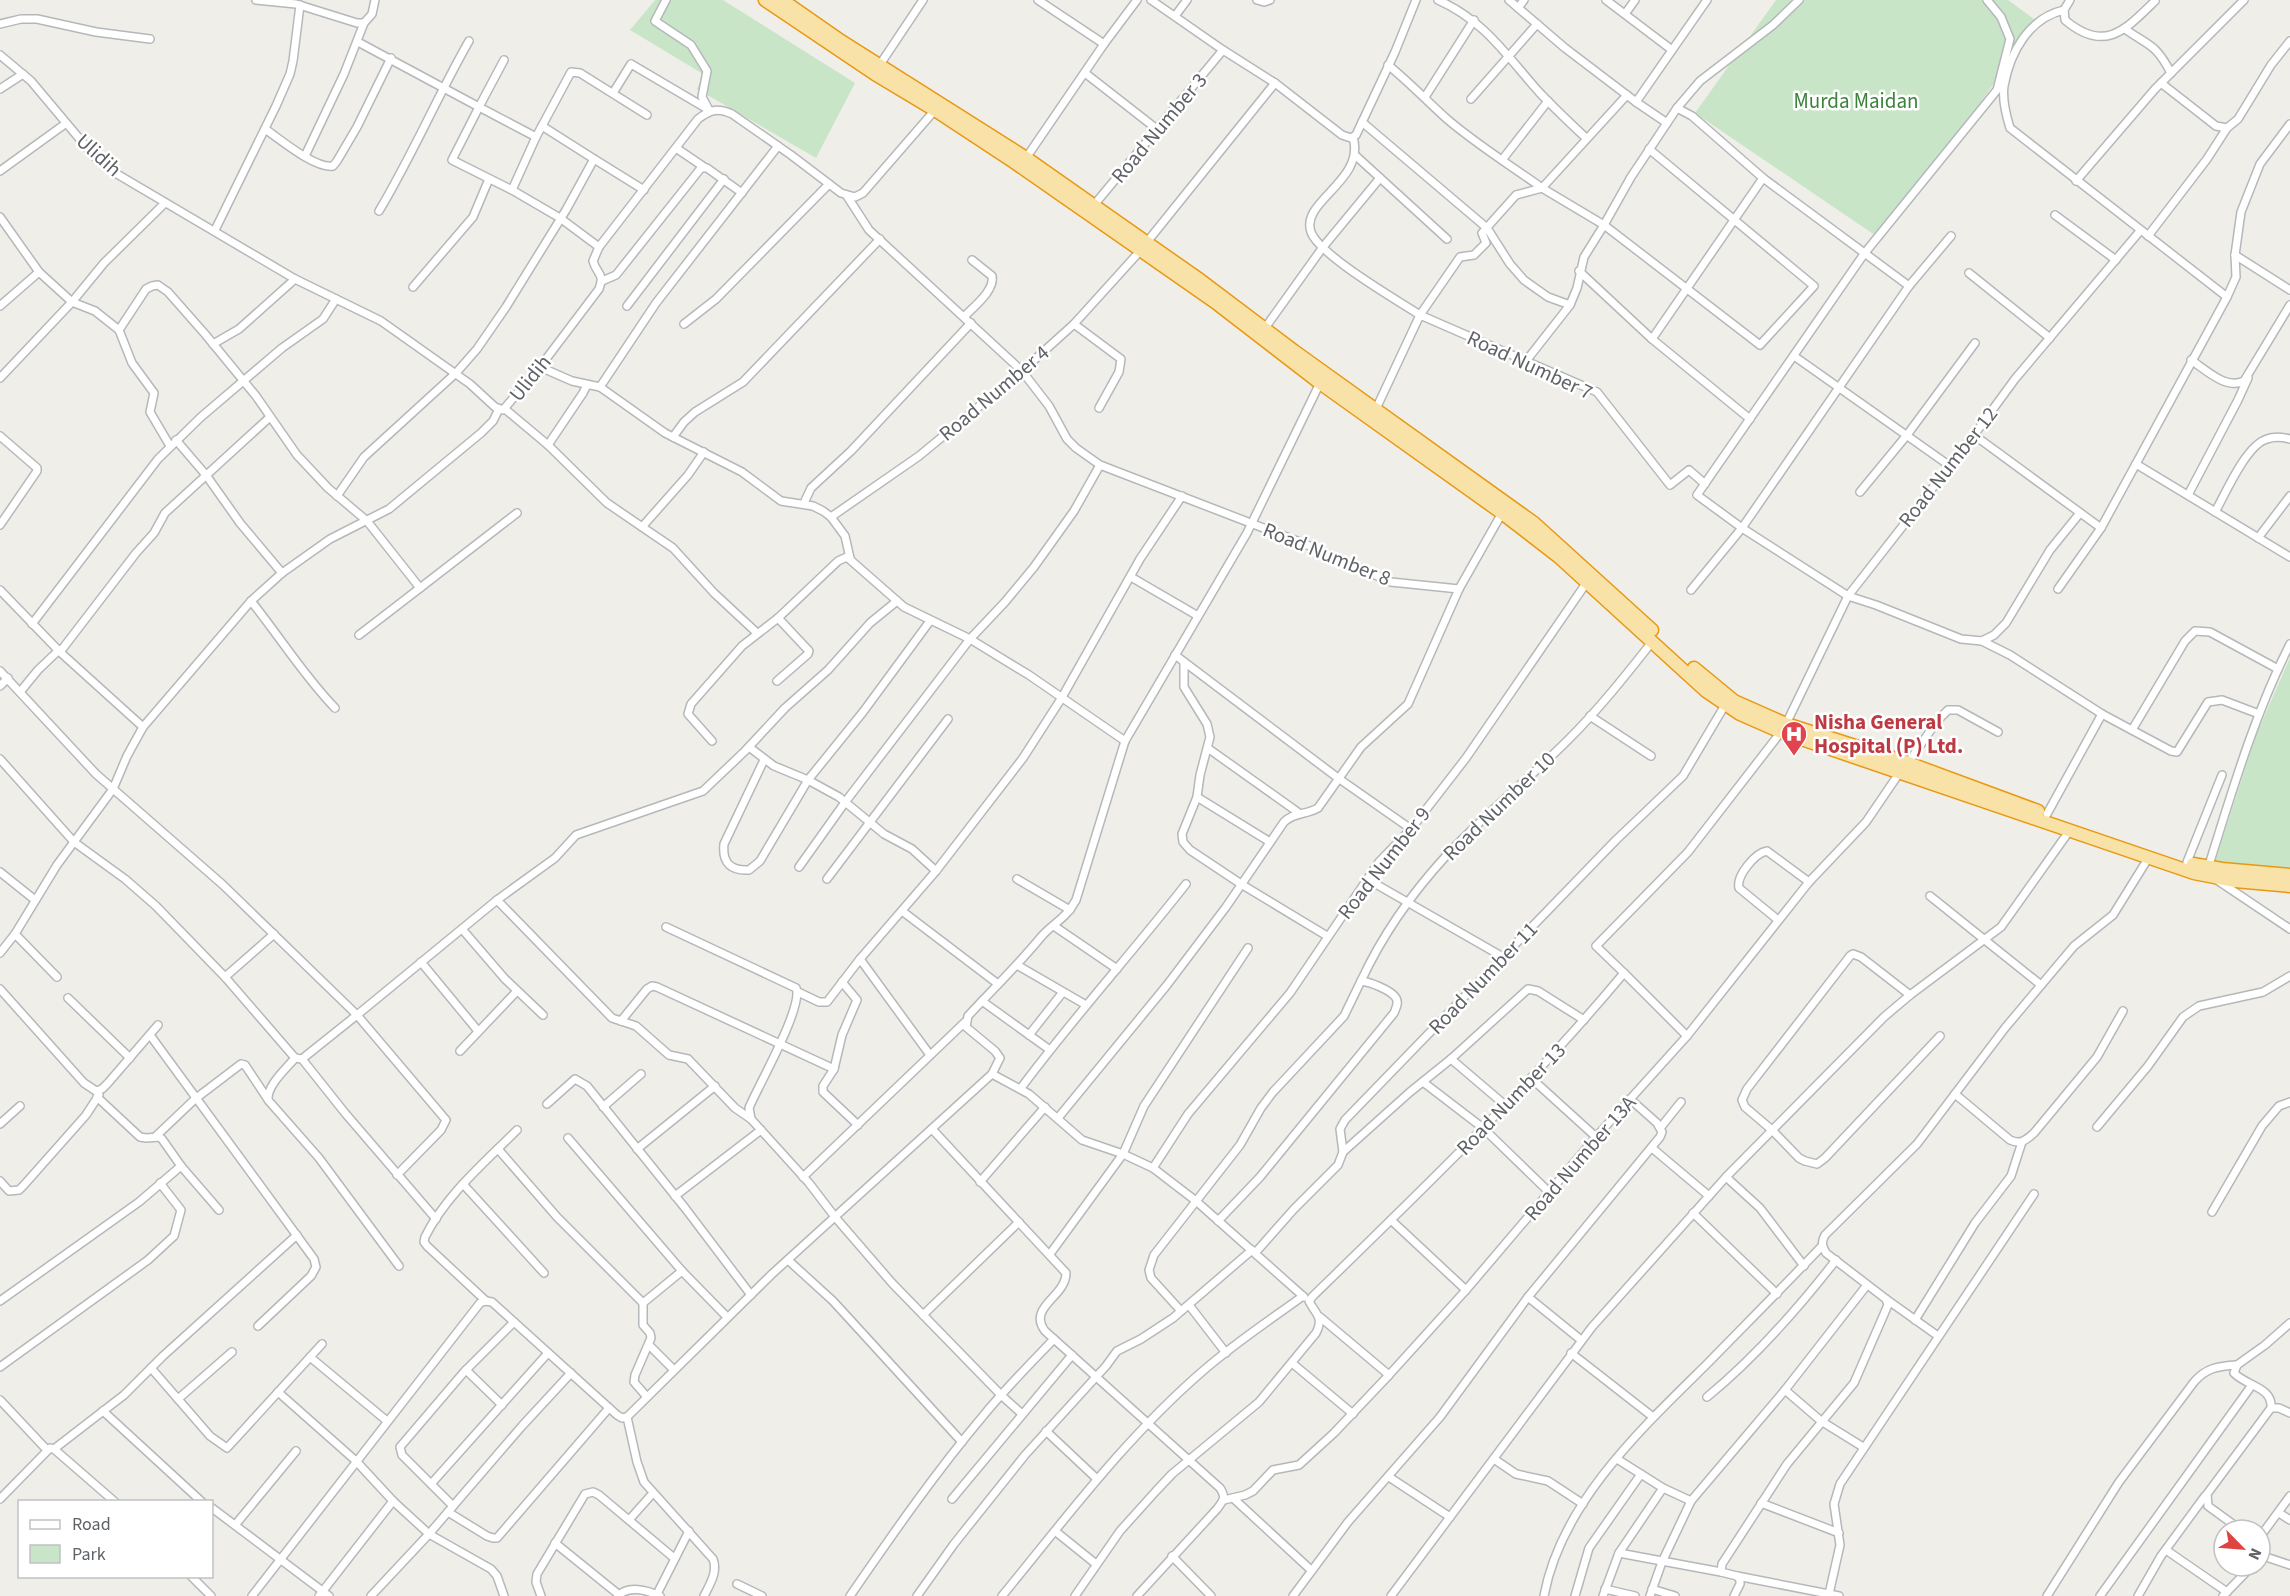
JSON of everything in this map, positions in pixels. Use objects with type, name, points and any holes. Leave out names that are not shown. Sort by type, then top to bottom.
[{"type":"highway","points":[[765,0],[1026,158],[1094,205],[1320,383],[1374,414],[1534,523],[1684,660],[1734,701],[1784,728]]},
{"type":"highway","points":[[782,0],[934,110],[1144,246],[1265,328],[1559,557],[1706,691],[1740,714],[2047,814],[2210,872],[2290,875]]},
{"type":"highway","points":[[1904,768],[2149,857],[2210,872],[2290,886]]},
{"type":"street","points":[[256,0],[300,4],[357,23],[364,23]]},
{"type":"street","points":[[305,156],[358,42],[364,23],[372,14],[375,0]]},
{"type":"street","points":[[666,0],[655,21],[690,45],[707,71],[702,97],[709,110]]},
{"type":"street","points":[[877,69],[923,0]]},
{"type":"street","points":[[1038,0],[1104,44]]},
{"type":"street","points":[[1026,158],[1137,0]]},
{"type":"street","points":[[1151,0],[1275,83],[1342,135],[1348,138],[1353,137]]},
{"type":"street","points":[[1175,16],[1187,0]]},
{"type":"street","points":[[1257,0],[1264,2],[1270,0]]},
{"type":"street","points":[[1353,137],[1362,122],[1416,0]]},
{"type":"street","points":[[1438,0],[1474,20],[1548,101],[1586,138]]},
{"type":"street","points":[[1509,0],[1565,48],[1666,123]]},
{"type":"street","points":[[1518,8],[1524,0]]},
{"type":"street","points":[[1606,0],[1672,50]]},
{"type":"street","points":[[1625,14],[1635,0]]},
{"type":"street","points":[[1636,102],[1707,0]]},
{"type":"street","points":[[1526,361],[1570,305],[1577,288],[1584,257],[1631,177],[1677,108],[1700,81],[1773,25],[1799,0]]},
{"type":"street","points":[[1988,0],[2001,16],[2010,39],[1997,90],[1864,254],[1697,495],[1742,528],[1848,596],[1960,639],[1982,640],[1994,635],[2006,622],[2050,549],[2080,513]]},
{"type":"street","points":[[2070,0],[2064,10],[2065,20],[2073,27],[2088,34],[2109,36],[2126,29],[2156,1]]},
{"type":"street","points":[[2076,181],[2170,73],[2244,0]]},
{"type":"street","points":[[215,230],[290,74],[300,4]]},
{"type":"street","points":[[2064,10],[2049,13],[2037,21],[2022,38],[2009,68],[2004,88],[2005,109],[2010,128],[2227,297]]},
{"type":"street","points":[[0,24],[21,19],[37,19],[96,32],[150,39]]},
{"type":"street","points":[[1425,97],[1474,20]]},
{"type":"street","points":[[1471,99],[1537,24]]},
{"type":"street","points":[[2126,29],[2152,45],[2164,60],[2170,73]]},
{"type":"street","points":[[379,211],[402,174],[442,88],[469,41]]},
{"type":"street","points":[[2148,236],[2207,159],[2227,128],[2238,119],[2271,65],[2290,41]]},
{"type":"street","points":[[358,42],[536,137]]},
{"type":"street","name":"Road Number 3","points":[[1094,205],[1223,50]]},
{"type":"street","name":"Ulidih","points":[[0,55],[23,74],[94,156],[117,174],[215,230],[294,279],[381,321],[502,409],[540,367],[599,290],[602,281]]},
{"type":"street","points":[[265,129],[305,156],[328,166],[337,162],[391,58]]},
{"type":"street","points":[[504,60],[452,160],[512,190],[560,219],[599,247]]},
{"type":"street","points":[[613,93],[632,64],[709,110]]},
{"type":"street","points":[[1388,65],[1410,82],[1469,137],[1542,188],[1604,225],[1760,345],[1814,286],[1649,149]]},
{"type":"street","points":[[512,190],[536,137],[571,72],[580,73],[647,115]]},
{"type":"street","points":[[1085,73],[1158,129]]},
{"type":"street","points":[[0,88],[23,74]]},
{"type":"street","name":"Road Number 4","points":[[831,517],[919,456],[1023,371],[1074,324],[1144,246],[1275,83]]},
{"type":"street","points":[[2161,83],[2216,126],[2227,128]]},
{"type":"street","points":[[1374,414],[1420,315],[1460,257],[1474,255],[1486,243],[1482,233],[1516,195],[1542,188],[1627,94]]},
{"type":"street","points":[[1502,160],[1548,101]]},
{"type":"street","points":[[1677,108],[1692,116],[1762,178],[1909,286]]},
{"type":"street","points":[[704,167],[699,169],[616,275],[602,281],[602,275],[593,261],[599,247],[698,119],[709,110],[722,109],[732,114],[829,184],[847,196],[855,197],[863,193],[934,110]]},
{"type":"street","points":[[1362,122],[1487,228],[1510,264],[1524,280],[1548,297],[1570,305]]},
{"type":"street","points":[[0,171],[66,124]]},
{"type":"street","points":[[2058,588],[2101,528],[2227,297],[2236,277],[2235,255],[2241,212],[2260,164],[2290,124]]},
{"type":"street","points":[[542,126],[644,190]]},
{"type":"street","points":[[1323,247],[1311,233],[1309,221],[1314,211],[1348,171],[1356,156],[1357,148],[1353,137]]},
{"type":"street","points":[[600,387],[656,303],[778,146]]},
{"type":"street","points":[[676,148],[742,193]]},
{"type":"street","points":[[1356,156],[1447,239]]},
{"type":"street","points":[[337,496],[364,457],[456,374],[506,307],[594,159]]},
{"type":"street","points":[[1265,328],[1323,247],[1380,178]]},
{"type":"street","points":[[1652,339],[1762,178]]},
{"type":"street","points":[[413,287],[473,217],[489,179]]},
{"type":"street","points":[[627,306],[724,179]]},
{"type":"street","points":[[684,324],[716,299],[829,184]]},
{"type":"street","name":"Road Number 8","points":[[847,196],[863,221],[880,239],[1023,371],[1052,411],[1067,439],[1100,465],[1305,544],[1392,582],[1459,589]]},
{"type":"street","points":[[0,378],[72,303],[104,263],[165,203]]},
{"type":"street","points":[[2055,215],[2116,260]]},
{"type":"street","points":[[0,217],[39,272],[72,303],[95,311],[119,330],[132,363],[154,393],[150,412],[152,417],[173,443],[206,475],[240,523],[282,573]]},
{"type":"street","name":"Road Number 12","points":[[1784,728],[1848,596],[2015,379],[2140,231]]},
{"type":"street","points":[[1691,590],[1742,528],[1909,286],[1951,236]]},
{"type":"street","points":[[673,437],[695,412],[743,382],[880,239]]},
{"type":"street","name":"Road Number 7","points":[[1323,247],[1420,315],[1597,392],[1670,485],[1689,470],[1705,484]]},
{"type":"street","points":[[2235,255],[2290,290]]},
{"type":"street","points":[[964,317],[990,289],[993,280],[992,276],[972,260]]},
{"type":"street","points":[[1579,271],[1652,339],[1750,419]]},
{"type":"street","points":[[0,306],[39,272]]},
{"type":"street","points":[[1969,273],[2050,338]]},
{"type":"street","points":[[213,344],[239,329],[294,279]]},
{"type":"street","points":[[119,330],[146,289],[152,285],[158,285],[168,292],[213,344],[297,455],[337,496],[367,521],[420,588]]},
{"type":"street","points":[[32,624],[113,516],[173,443],[282,348],[323,319],[336,299]]},
{"type":"street","points":[[2188,495],[2250,374],[2290,305]]},
{"type":"street","points":[[804,503],[814,485],[851,451],[971,323]]},
{"type":"street","points":[[1074,324],[1121,359],[1119,372],[1099,408]]},
{"type":"street","points":[[1860,492],[1907,435],[1975,343]]},
{"type":"street","points":[[1794,356],[1950,466]]},
{"type":"street","points":[[2191,360],[2227,383],[2238,384],[2250,374]]},
{"type":"street","points":[[540,367],[572,381],[600,387],[673,437],[742,472],[781,501],[804,503],[831,517],[845,536],[850,558]]},
{"type":"street","points":[[803,1177],[965,1022],[1041,937],[1070,910],[1080,888],[1125,741],[1251,524],[1320,383]]},
{"type":"street","points":[[548,445],[584,393],[587,385]]},
{"type":"street","points":[[0,952],[15,934],[74,842],[113,789],[143,727],[251,601],[282,573],[330,539],[389,509],[463,449],[494,421],[502,409],[548,445],[607,503],[673,548],[757,633]]},
{"type":"street","points":[[20,692],[38,670],[59,651],[154,533],[165,513],[270,417]]},
{"type":"street","points":[[1974,435],[2101,528]]},
{"type":"street","points":[[0,436],[34,465],[37,471],[0,525]]},
{"type":"street","points":[[2215,512],[2249,453],[2258,443],[2277,436],[2290,439]]},
{"type":"street","points":[[642,527],[688,475],[704,452]]},
{"type":"street","points":[[2136,464],[2290,557]]},
{"type":"street","points":[[799,867],[969,639],[1005,602],[1034,567],[1074,511],[1100,465]]},
{"type":"street","points":[[666,927],[791,984],[798,992],[823,1003],[831,998],[860,959],[936,871],[1023,758],[1061,699],[1131,577],[1182,496]]},
{"type":"street","points":[[2258,538],[2290,496]]},
{"type":"street","points":[[358,635],[516,513]]},
{"type":"street","points":[[1058,1118],[1167,985],[1284,822],[1290,816],[1310,813],[1318,808],[1360,747],[1408,704],[1459,589],[1502,513]]},
{"type":"street","points":[[712,741],[691,720],[688,710],[735,652],[778,618],[843,557],[850,558],[897,601],[930,621],[969,639],[1029,675],[1125,741]]},
{"type":"street","points":[[1131,577],[1198,616]]},
{"type":"street","name":"Road Number 9","points":[[1154,1168],[1179,1126],[1280,1007],[1379,862],[1411,829],[1466,758],[1587,582]]},
{"type":"street","points":[[0,590],[59,651],[143,727]]},
{"type":"street","points":[[251,601],[283,641],[305,676],[335,708]]},
{"type":"street","points":[[268,1100],[270,1088],[299,1059],[357,1015],[496,900],[555,858],[576,836],[703,791],[785,708],[842,656],[870,623],[897,601]]},
{"type":"street","points":[[777,681],[809,651],[778,618]]},
{"type":"street","points":[[764,760],[723,844],[725,861],[735,869],[749,870],[760,861],[808,780],[863,712],[930,621]]},
{"type":"street","points":[[2132,730],[2185,641],[2195,631],[2210,632],[2278,669]]},
{"type":"street","points":[[1982,640],[2010,655],[2102,714],[2171,751],[2177,752],[2184,744],[2208,702],[2222,700],[2259,714]]},
{"type":"street","name":"Road Number 10","points":[[1181,1311],[1151,1278],[1150,1263],[1161,1244],[1240,1145],[1273,1092],[1344,1016],[1381,942],[1446,855],[1571,737],[1652,642]]},
{"type":"street","points":[[2290,644],[2259,714],[2210,872],[2290,929]]},
{"type":"street","points":[[1175,655],[1338,778],[1411,829]]},
{"type":"street","points":[[1184,662],[1184,687],[1207,724],[1210,737],[1197,797],[1184,831],[1183,842],[1190,850],[1241,884],[1327,936]]},
{"type":"street","points":[[0,671],[88,766],[222,885],[357,1015],[446,1120],[441,1130],[398,1175]]},
{"type":"street","points":[[0,686],[8,678]]},
{"type":"street","name":"Road Number 11","points":[[1343,1152],[1340,1129],[1345,1120],[1616,840],[1683,776],[1725,705]]},
{"type":"street","name":"Road Number 13A","points":[[1224,1500],[1253,1491],[1273,1470],[1299,1465],[1353,1414],[1389,1375],[1687,1036],[1809,882],[1866,822],[1937,721],[1948,710],[1958,710],[1998,732]]},
{"type":"street","points":[[2047,814],[2102,714]]},
{"type":"street","points":[[1590,716],[1651,756]]},
{"type":"street","points":[[827,879],[948,719]]},
{"type":"street","points":[[1687,1036],[1596,946],[1688,852],[1784,728]]},
{"type":"street","points":[[749,747],[764,760],[846,801],[892,840],[912,849],[936,871]]},
{"type":"street","points":[[1209,749],[1299,813]]},
{"type":"street","points":[[0,759],[74,842],[125,879],[156,906],[225,977],[299,1059],[436,1220]]},
{"type":"street","points":[[2187,862],[2222,775]]},
{"type":"street","points":[[1197,797],[1270,842]]},
{"type":"street","points":[[1391,1596],[1581,1340],[1693,1213],[1884,1017],[2001,927],[2070,830]]},
{"type":"street","points":[[1778,920],[1739,888],[1740,877],[1760,853],[1767,851],[1809,882]]},
{"type":"street","points":[[1544,1596],[1551,1563],[1559,1544],[1583,1504],[1617,1458],[1653,1417],[1804,1266],[1822,1246],[1825,1234],[1917,1144],[2074,946],[2113,915],[2149,857]]},
{"type":"street","points":[[0,872],[35,900]]},
{"type":"street","points":[[1017,879],[1070,910]]},
{"type":"street","points":[[1367,879],[1503,957]]},
{"type":"street","points":[[1021,1088],[1186,884]]},
{"type":"street","points":[[1930,896],[2041,985]]},
{"type":"street","points":[[496,900],[612,1018],[636,1026],[669,1055],[688,1059],[735,1108],[751,1119],[892,1283],[1001,1395],[1023,1414]]},
{"type":"street","points":[[902,911],[998,984]]},
{"type":"street","points":[[1054,926],[1117,969]]},
{"type":"street","points":[[462,929],[517,991],[543,1015]]},
{"type":"street","points":[[15,934],[57,977]]},
{"type":"street","points":[[225,977],[274,934]]},
{"type":"street","points":[[1050,1254],[1123,1154],[1144,1106],[1248,948]]},
{"type":"street","points":[[1910,995],[1853,954],[1846,959],[1743,1096],[1745,1107],[1772,1130],[1799,1158],[1817,1164],[1940,1036]]},
{"type":"street","points":[[860,959],[930,1055]]},
{"type":"street","points":[[421,962],[478,1031]]},
{"type":"street","points":[[1017,965],[1086,1005]]},
{"type":"street","name":"Road Number 13","points":[[1309,1301],[1483,1128],[1584,1020],[1624,973]]},
{"type":"street","points":[[2097,1127],[2148,1066],[2183,1017],[2199,1006],[2263,992],[2290,976]]},
{"type":"street","points":[[1218,1221],[1260,1177],[1394,1013],[1397,1005],[1396,998],[1391,993],[1366,981],[1361,981]]},
{"type":"street","points":[[842,982],[857,1000],[842,1035],[834,1070],[823,1086],[823,1092],[858,1125]]},
{"type":"street","points":[[621,1021],[647,989],[652,986],[657,987],[780,1042],[834,1070]]},
{"type":"street","points":[[0,989],[84,1083],[96,1091],[102,1089]]},
{"type":"street","points":[[917,1596],[961,1536],[1046,1431],[1117,1351],[1141,1339],[1181,1311],[1254,1251],[1338,1165],[1343,1152],[1528,989],[1538,991],[1584,1020]]},
{"type":"street","points":[[460,1051],[517,991]]},
{"type":"street","points":[[751,1119],[749,1108],[780,1042],[798,992]]},
{"type":"street","points":[[1029,1035],[1063,992]]},
{"type":"street","points":[[68,998],[130,1058]]},
{"type":"street","points":[[982,1001],[1050,1050]]},
{"type":"street","points":[[1915,1320],[1975,1223],[2011,1176],[2022,1143],[2034,1133],[2097,1057],[2123,1011]]},
{"type":"street","points":[[517,1130],[463,1184],[436,1220],[424,1242],[609,1408],[622,1418],[627,1417],[727,1317],[993,1074],[1000,1058],[995,1051],[970,1032],[965,1022]]},
{"type":"street","points":[[0,1181],[9,1191],[19,1190],[86,1115],[102,1089],[158,1025]]},
{"type":"street","points":[[150,1035],[314,1259],[315,1271],[258,1326]]},
{"type":"street","points":[[1451,1059],[1505,1105]]},
{"type":"street","points":[[155,1137],[197,1098],[241,1064],[245,1065],[268,1100],[319,1158],[399,1266]]},
{"type":"street","points":[[603,1107],[641,1074]]},
{"type":"street","points":[[993,1074],[1021,1088],[1082,1140],[1123,1154],[1154,1168],[1254,1251],[1309,1301],[1320,1317],[1389,1375]]},
{"type":"street","points":[[1531,1078],[1596,1137]]},
{"type":"street","points":[[548,1104],[575,1079],[587,1086],[751,1295]]},
{"type":"street","points":[[1423,1082],[1483,1128],[1550,1192]]},
{"type":"street","points":[[637,1149],[715,1086]]},
{"type":"street","points":[[1955,1094],[2010,1140],[2022,1143]]},
{"type":"street","points":[[97,1097],[140,1137],[162,1139],[181,1166],[219,1209]]},
{"type":"street","points":[[1630,1099],[1661,1127]]},
{"type":"street","points":[[1293,1596],[1348,1522],[1440,1417],[1528,1297],[1652,1148],[1660,1137],[1661,1127],[1681,1102]]},
{"type":"street","points":[[2212,1212],[2271,1112],[2290,1102]]},
{"type":"street","points":[[0,1124],[20,1106]]},
{"type":"street","points":[[980,1182],[1046,1107]]},
{"type":"street","points":[[932,1129],[1066,1273],[1066,1281],[1040,1316],[1040,1323],[1095,1377],[1220,1488],[1224,1495],[1224,1500],[1137,1596]]},
{"type":"street","points":[[675,1196],[761,1130]]},
{"type":"street","points":[[568,1138],[682,1271],[727,1317]]},
{"type":"street","points":[[1652,1148],[1709,1196]]},
{"type":"street","points":[[498,1149],[557,1217],[643,1303],[643,1325],[651,1333],[649,1345],[634,1382],[647,1397]]},
{"type":"street","points":[[0,1301],[102,1229],[181,1166]]},
{"type":"street","points":[[1726,1177],[1760,1208],[1804,1266]]},
{"type":"street","points":[[0,1367],[148,1260],[174,1236],[181,1210],[160,1183]]},
{"type":"street","points":[[463,1184],[544,1274]]},
{"type":"street","points":[[1829,1593],[1840,1545],[1834,1504],[1840,1484],[2034,1194]]},
{"type":"street","points":[[1693,1213],[1777,1293]]},
{"type":"street","points":[[1391,1220],[1466,1290]]},
{"type":"street","points":[[923,1315],[1018,1222]]},
{"type":"street","points":[[0,1499],[51,1450],[104,1412],[135,1385],[297,1235]]},
{"type":"street","points":[[1822,1246],[1868,1286],[1938,1336]]},
{"type":"street","points":[[788,1260],[832,1301],[962,1442]]},
{"type":"street","points":[[1707,1397],[1770,1339],[1798,1309],[1836,1260]]},
{"type":"street","points":[[643,1303],[682,1271]]},
{"type":"street","points":[[1675,1596],[1651,1592],[1662,1562],[1691,1501],[1785,1390],[1868,1286]]},
{"type":"street","points":[[1002,1596],[1097,1479],[1149,1423],[1203,1370],[1303,1296]]},
{"type":"street","points":[[1528,1297],[1581,1340]]},
{"type":"street","points":[[1721,1572],[1722,1564],[1787,1464],[1847,1392],[1859,1374],[1888,1305],[1886,1299]]},
{"type":"street","points":[[252,1596],[480,1303],[486,1300]]},
{"type":"street","points":[[1189,1305],[1226,1353]]},
{"type":"street","points":[[1076,1596],[1096,1564],[1137,1511],[1172,1474],[1259,1402],[1316,1333],[1320,1325],[1320,1317]]},
{"type":"street","points":[[514,1322],[466,1370],[400,1448],[402,1455],[431,1484],[451,1509],[487,1536],[497,1538],[609,1408]]},
{"type":"street","points":[[2047,1596],[2106,1501],[2194,1382],[2208,1369],[2237,1365],[2290,1323]]},
{"type":"street","points":[[850,1596],[919,1498],[962,1442],[1001,1395],[1054,1339]]},
{"type":"street","points":[[151,1368],[210,1436],[227,1448],[322,1344]]},
{"type":"street","points":[[649,1345],[674,1370]]},
{"type":"street","points":[[178,1399],[232,1352]]},
{"type":"street","points":[[431,1484],[548,1353]]},
{"type":"street","points":[[1571,1353],[1653,1417]]},
{"type":"street","points":[[951,1499],[1072,1355]]},
{"type":"street","points":[[310,1357],[387,1421]]},
{"type":"street","points":[[1292,1363],[1353,1414]]},
{"type":"street","points":[[2138,1596],[2166,1550],[2271,1408],[2270,1396],[2234,1373],[2237,1365]]},
{"type":"street","points":[[466,1370],[502,1405]]},
{"type":"street","points":[[371,1596],[571,1373]]},
{"type":"street","points":[[2100,1596],[2252,1385]]},
{"type":"street","points":[[1785,1390],[1821,1421],[1863,1447]]},
{"type":"street","points":[[278,1392],[356,1461],[393,1502],[429,1534],[491,1569],[504,1596]]},
{"type":"street","points":[[0,1400],[51,1450],[114,1500]]},
{"type":"street","points":[[2271,1408],[2279,1408],[2290,1413]]},
{"type":"street","points":[[104,1412],[200,1500]]},
{"type":"street","points":[[627,1417],[640,1472],[653,1493],[708,1552],[716,1566],[704,1596]]},
{"type":"street","points":[[1046,1431],[1097,1479]]},
{"type":"street","points":[[236,1524],[296,1451]]},
{"type":"street","points":[[1617,1458],[1664,1488],[1691,1501]]},
{"type":"street","points":[[1494,1459],[1516,1474],[1548,1481],[1583,1504]]},
{"type":"street","points":[[1575,1596],[1589,1548],[1641,1474]]},
{"type":"street","points":[[1389,1477],[1450,1517]]},
{"type":"street","points":[[1635,1596],[1604,1592],[1619,1553],[1664,1488]]},
{"type":"street","points":[[541,1596],[536,1582],[537,1574],[585,1494],[593,1492],[599,1495],[674,1558]]},
{"type":"street","points":[[629,1520],[653,1493]]},
{"type":"street","points":[[2206,1494],[2208,1506],[2224,1518]]},
{"type":"street","points":[[2272,1521],[2290,1496]]},
{"type":"street","points":[[1233,1498],[1311,1570]]},
{"type":"street","points":[[321,1593],[393,1502]]},
{"type":"street","points":[[1761,1503],[1839,1533]]},
{"type":"street","points":[[213,1509],[236,1524],[321,1593],[329,1596]]},
{"type":"street","points":[[2279,1512],[2290,1520]]},
{"type":"street","points":[[555,1543],[618,1595],[625,1590],[635,1589],[657,1595],[689,1531]]},
{"type":"street","points":[[1055,1531],[1096,1564]]},
{"type":"street","points":[[2166,1550],[2225,1594],[2241,1578]]},
{"type":"street","points":[[1619,1553],[1721,1572],[1804,1593],[1829,1593],[1839,1596]]},
{"type":"street","points":[[1172,1556],[1211,1596]]},
{"type":"street","points":[[2272,1559],[2290,1565]]},
{"type":"street","points":[[1734,1596],[1740,1584],[1737,1576]]},
{"type":"street","points":[[193,1578],[211,1596]]},
{"type":"street","points":[[737,1584],[762,1596]]},
{"type":"green space","points":[[655,0],[723,0],[855,83],[816,158],[697,89],[703,74],[630,30]]},
{"type":"green space","name":"Murda Maidan","points":[[1776,0],[2008,0],[2038,22],[1882,240],[1695,113]]},
{"type":"green space","points":[[2290,658],[2290,868],[2215,862],[2256,735]]},
{"type":"place","name":"Nisha General Hospital (P) Ltd.","points":[[1794,757]]}]
